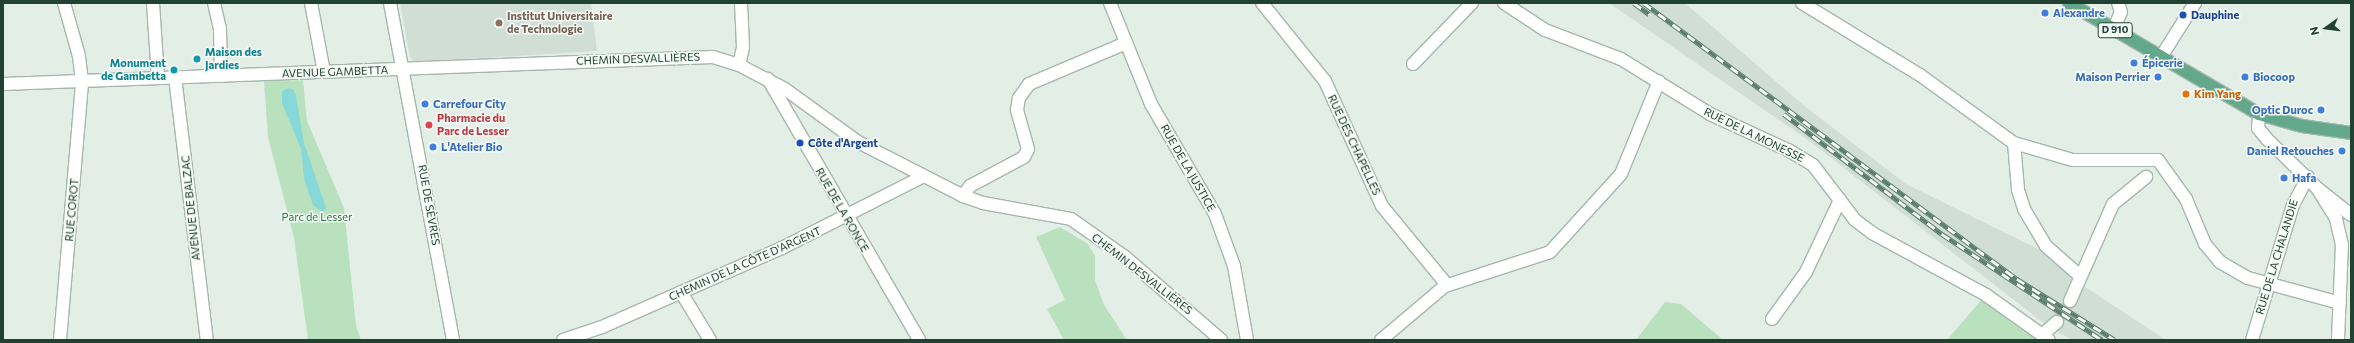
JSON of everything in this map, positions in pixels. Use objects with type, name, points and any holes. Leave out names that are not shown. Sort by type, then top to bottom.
[{"type":"main road","name":"D 910","points":[[2069,3],[2259,114],[2302,126],[2351,133]]},
{"type":"street","name":"RUE COROT","points":[[60,340],[82,81],[79,56],[64,3]]},
{"type":"street","points":[[153,3],[158,78]]},
{"type":"street","points":[[214,3],[220,28],[220,76]]},
{"type":"street","points":[[311,3],[324,72]]},
{"type":"street","name":"RUE DE SÈVRES","points":[[390,3],[453,340]]},
{"type":"street","points":[[739,65],[743,47],[741,3]]},
{"type":"street","name":"RUE DE LA JUSTICE","points":[[1110,3],[1151,104],[1215,214],[1234,266],[1247,340]]},
{"type":"street","name":"RUE DES CHAPELLES","points":[[1262,3],[1325,81],[1382,206],[1443,280],[1445,286]]},
{"type":"street","points":[[1413,64],[1472,3]]},
{"type":"street","name":"RUE DE LA MONESSE","points":[[1504,3],[1545,30],[1621,59],[1710,114],[1788,150],[1813,165],[1840,200],[1872,233],[1986,295],[2046,338]]},
{"type":"street","points":[[1802,3],[1914,71],[2014,142],[2073,160],[2146,157],[2163,163],[2186,198],[2210,252],[2248,278],[2269,282],[2340,304]]},
{"type":"street","points":[[2114,28],[2121,12],[2118,3]]},
{"type":"street","points":[[2162,57],[2195,3]]},
{"type":"street","points":[[963,196],[970,186],[1024,157],[1028,149],[1017,110],[1019,98],[1029,84],[1126,43]]},
{"type":"street","name":"CHEMIN DESVALLIÈRES","points":[[403,70],[691,55],[739,65],[795,94],[858,142],[922,177],[963,196],[983,203],[1071,219],[1126,257],[1221,340]]},
{"type":"street","name":"AVENUE GAMBETTA","points":[[3,84],[403,70]]},
{"type":"street","name":"AVENUE DE BALZAC","points":[[175,77],[206,340]]},
{"type":"street","name":"RUE DE LA RONCE","points":[[768,79],[919,340]]},
{"type":"street","points":[[1381,340],[1445,286],[1550,252],[1621,174],[1658,81]]},
{"type":"street","points":[[2259,114],[2258,128],[2308,177],[2317,188],[2336,219],[2343,253],[2338,340]]},
{"type":"street","points":[[2014,142],[2018,190],[2024,209],[2046,246],[2080,276]]},
{"type":"street","name":"CHEMIN DE LA CÔTE D'ARGENT","points":[[563,340],[681,292],[847,217],[922,177]]},
{"type":"street","points":[[2070,301],[2113,204],[2146,177]]},
{"type":"street","name":"RUE DE LA CHALANDIE","points":[[2252,340],[2292,205],[2308,177]]},
{"type":"street","points":[[2317,188],[2350,214]]},
{"type":"street","points":[[1772,319],[1806,272],[1840,200]]},
{"type":"street","points":[[2336,219],[2350,214]]},
{"type":"street","points":[[681,292],[710,340]]},
{"type":"street","points":[[2046,338],[2057,322]]},
{"type":"shaded area","name":"Institut Universitaire de Technologie","points":[[400,3],[591,3],[597,51],[415,62],[410,57]]},
{"type":"shaded area","points":[[1609,3],[1685,3],[1802,104],[1906,184],[2046,253],[2082,285],[2166,340],[2073,340],[2050,328],[1808,140]]},
{"type":"green space","name":"Parc de Lesser","points":[[303,80],[307,121],[344,208],[356,326],[361,340],[308,340],[294,238],[268,137],[264,81]]},
{"type":"green space","points":[[1060,227],[1088,244],[1095,256],[1095,280],[1104,305],[1127,340],[1064,340],[1047,309],[1065,300],[1036,237]]},
{"type":"green space","points":[[1983,298],[2044,340],[1947,340]]},
{"type":"green space","points":[[1665,302],[1681,304],[1723,340],[1636,340]]},
{"type":"water","points":[[288,88],[293,89],[296,95],[304,143],[326,208],[323,213],[313,205],[304,179],[301,149],[282,103],[282,91]]},
{"type":"tunnel","points":[[2057,322],[2070,301]]},
{"type":"railway","points":[[1634,3],[1649,14]]},
{"type":"railway","points":[[1644,3],[2017,279],[2115,340]]},
{"type":"railway","points":[[1784,114],[1942,234],[2102,340]]},
{"type":"place","name":"Alexandre","points":[[2045,13]]},
{"type":"place","name":"Dauphine","points":[[2183,15]]},
{"type":"place","name":"Institut Universitaire de Technologie","points":[[499,23]]},
{"type":"place","name":"Maison des Jardies","points":[[197,59]]},
{"type":"place","name":"Épicerie","points":[[2134,63]]},
{"type":"place","name":"Monument de Gambetta","points":[[174,70]]},
{"type":"place","name":"Maison Perrier","points":[[2158,77]]},
{"type":"place","name":"Biocoop","points":[[2245,77]]},
{"type":"place","name":"Kim Yang","points":[[2186,94]]},
{"type":"place","name":"Carrefour City","points":[[425,104]]},
{"type":"place","name":"Optic Duroc","points":[[2321,110]]},
{"type":"place","name":"Pharmacie du Parc de Lesser","points":[[429,125]]},
{"type":"place","name":"Côte d'Argent","points":[[800,143]]},
{"type":"place","name":"L'Atelier Bio","points":[[433,147]]},
{"type":"place","name":"Daniel Retouches","points":[[2342,151]]},
{"type":"place","name":"Hafa","points":[[2284,178]]}]
